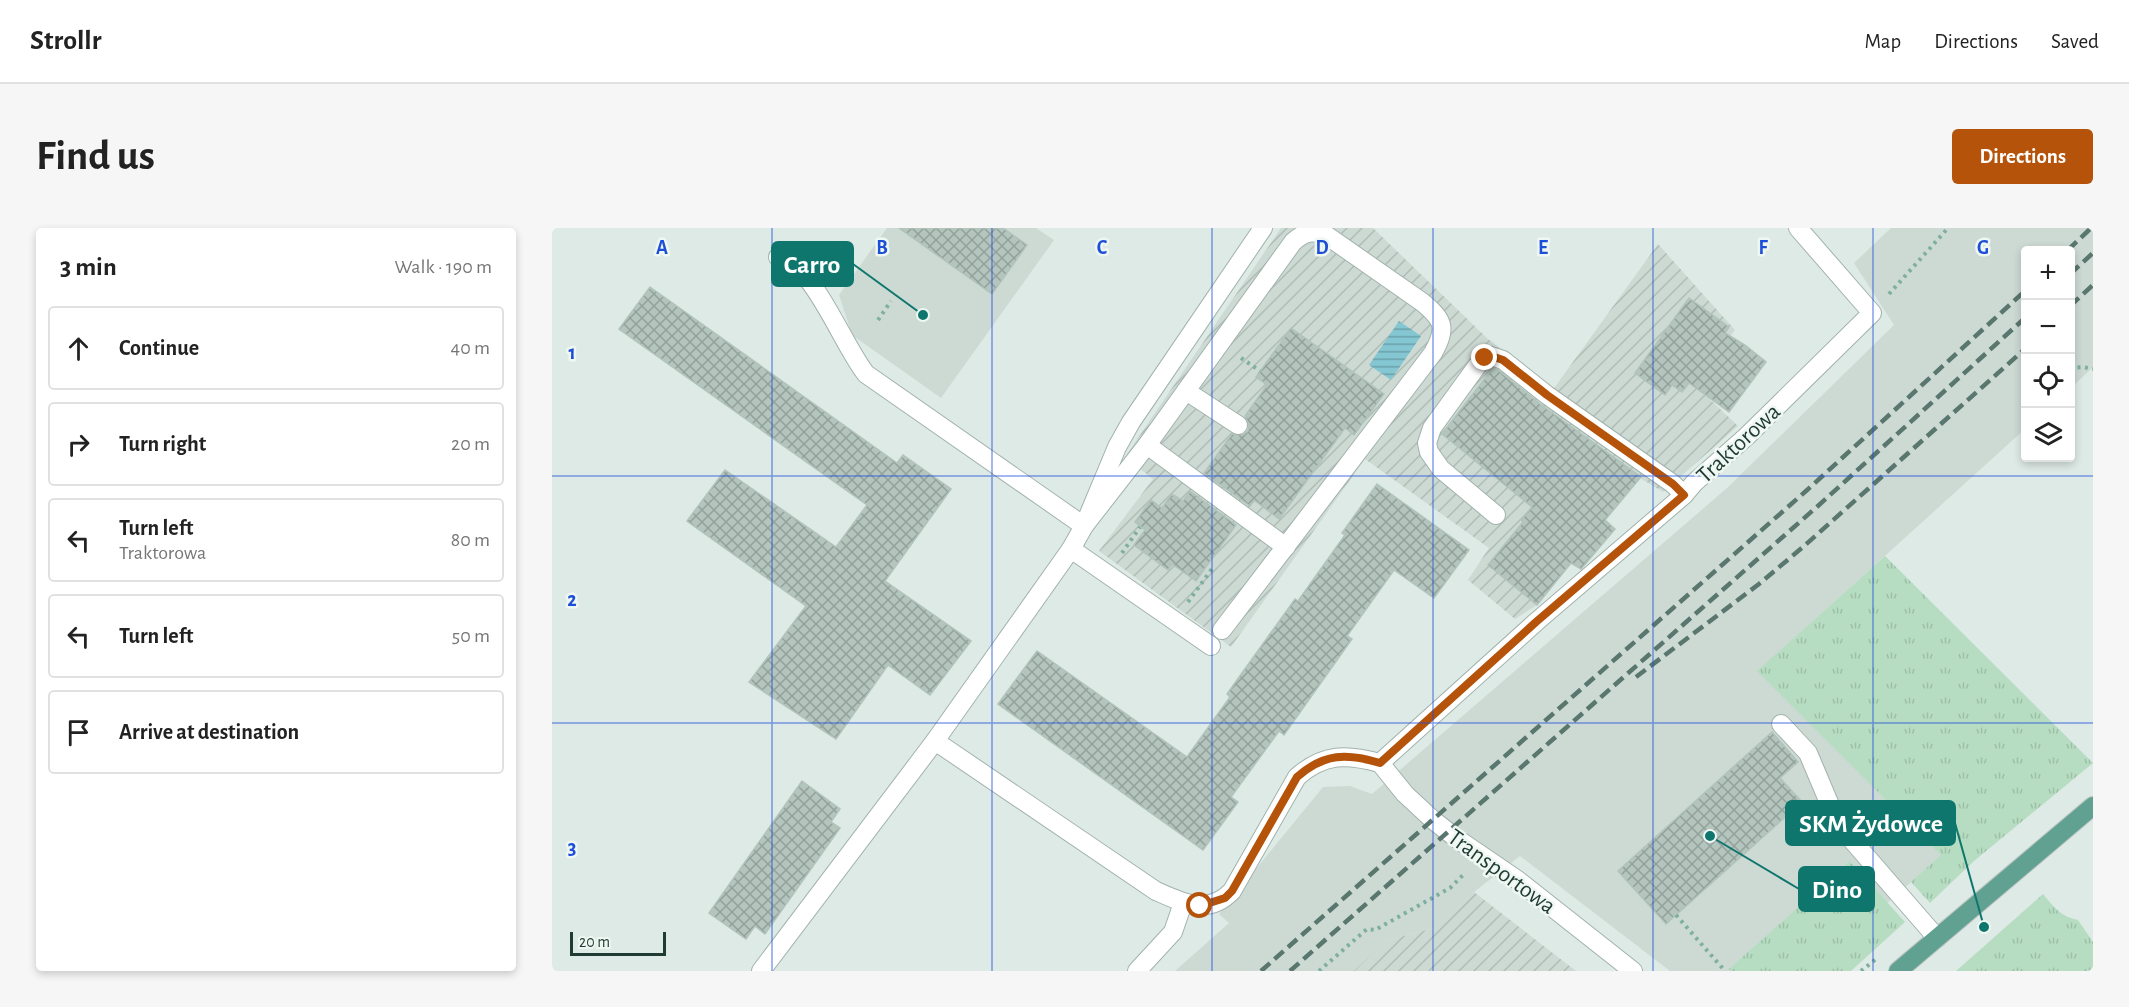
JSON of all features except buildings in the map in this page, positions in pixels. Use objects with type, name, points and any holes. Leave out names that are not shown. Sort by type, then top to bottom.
[{"type":"main road","points":[[1898,971],[2093,806]]},
{"type":"lane","points":[[761,971],[935,741],[1071,549],[1084,526],[1117,447],[1131,422],[1263,228]]},
{"type":"lane","points":[[1798,228],[1872,313]]},
{"type":"lane","points":[[1084,526],[1147,445],[1293,242],[1308,232],[1326,235],[1436,313],[1441,322],[1442,338],[1433,353],[1222,630]]},
{"type":"lane","points":[[778,257],[786,258],[804,274],[866,374],[1084,526]]},
{"type":"lane","name":"Traktorowa","points":[[1380,763],[1536,622],[1684,495],[1872,313]]},
{"type":"lane","points":[[1496,515],[1441,469],[1429,452],[1427,443],[1432,428],[1477,366],[1485,358],[1491,356],[1503,360],[1547,395],[1673,484],[1684,495]]},
{"type":"lane","points":[[1186,391],[1238,426]]},
{"type":"lane","points":[[1147,445],[1286,547]]},
{"type":"lane","points":[[1071,549],[1211,646]]},
{"type":"lane","points":[[1781,724],[1808,753],[1838,824],[1937,938]]},
{"type":"lane","points":[[935,741],[1156,891],[1183,903],[1200,906],[1225,898],[1232,891],[1297,777],[1308,767],[1324,759],[1341,756],[1380,763]]},
{"type":"lane","name":"Transportowa","points":[[1380,763],[1405,794],[1433,820],[1519,881],[1633,971]]},
{"type":"lane","points":[[1137,971],[1173,933],[1183,903]]},
{"type":"path","points":[[1872,313],[1948,228]]},
{"type":"path","points":[[878,320],[891,301]]},
{"type":"path","points":[[2075,368],[2093,369]]},
{"type":"path","points":[[1186,604],[1214,566]]},
{"type":"path","points":[[1319,971],[1366,929],[1374,930],[1450,888],[1470,868]]},
{"type":"path","points":[[1676,915],[1725,971]]},
{"type":"shaded area","points":[[887,228],[1036,228],[1054,240],[941,398],[852,335],[839,295]]},
{"type":"shaded area","points":[[1281,228],[1373,228],[1487,338],[1552,391],[1658,244],[1735,330],[1695,385],[1738,426],[1663,492],[1640,478],[1605,521],[1615,529],[1581,569],[1573,561],[1537,605],[1515,619],[1468,580],[1489,548],[1365,459],[1231,647],[1099,551],[1153,479],[1125,457]]},
{"type":"shaded area","points":[[1891,228],[2093,228],[2093,367],[2075,384],[2075,246],[2021,246],[2021,433],[1758,671],[1942,855],[1810,971],[1670,971],[1520,856],[1474,892],[1435,928],[1387,940],[1354,971],[1175,971],[1229,923],[1219,914],[1323,787],[1350,786],[1372,794],[1727,488],[1894,325],[1854,263]]},
{"type":"shaded area","points":[[1474,892],[1576,971],[1354,971],[1387,940],[1435,928]]},
{"type":"green space","points":[[1885,556],[2093,763],[1974,861],[1930,903],[1911,882],[1941,855],[1757,671]]},
{"type":"green space","points":[[1850,861],[1905,922],[1851,971],[1731,971],[1729,969]]},
{"type":"green space","points":[[2043,894],[2062,914],[2078,920],[2093,942],[2093,971],[1956,971]]},
{"type":"water","points":[[1399,321],[1421,336],[1391,380],[1369,365]]},
{"type":"railway","points":[[2072,246],[2091,228]]},
{"type":"railway","points":[[2075,269],[2093,253]]},
{"type":"railway","points":[[2075,301],[2093,285]]},
{"type":"railway","points":[[1261,971],[1806,491],[2021,295]]},
{"type":"railway","points":[[1290,971],[1819,505],[2021,322]]},
{"type":"railway","points":[[1636,677],[1759,584],[1803,547],[2021,352]]},
{"type":"place","name":"Carro","points":[[923,315]]},
{"type":"place","name":"Dino","points":[[1710,836]]},
{"type":"place","name":"SKM Żydowce","points":[[1984,927]]},
{"type":"route","points":[[1200,906],[1225,898],[1232,891],[1297,777],[1308,767],[1324,759],[1341,756],[1380,763],[1536,622],[1684,495],[1673,484],[1547,395],[1503,360],[1497,356],[1485,358]]}]
